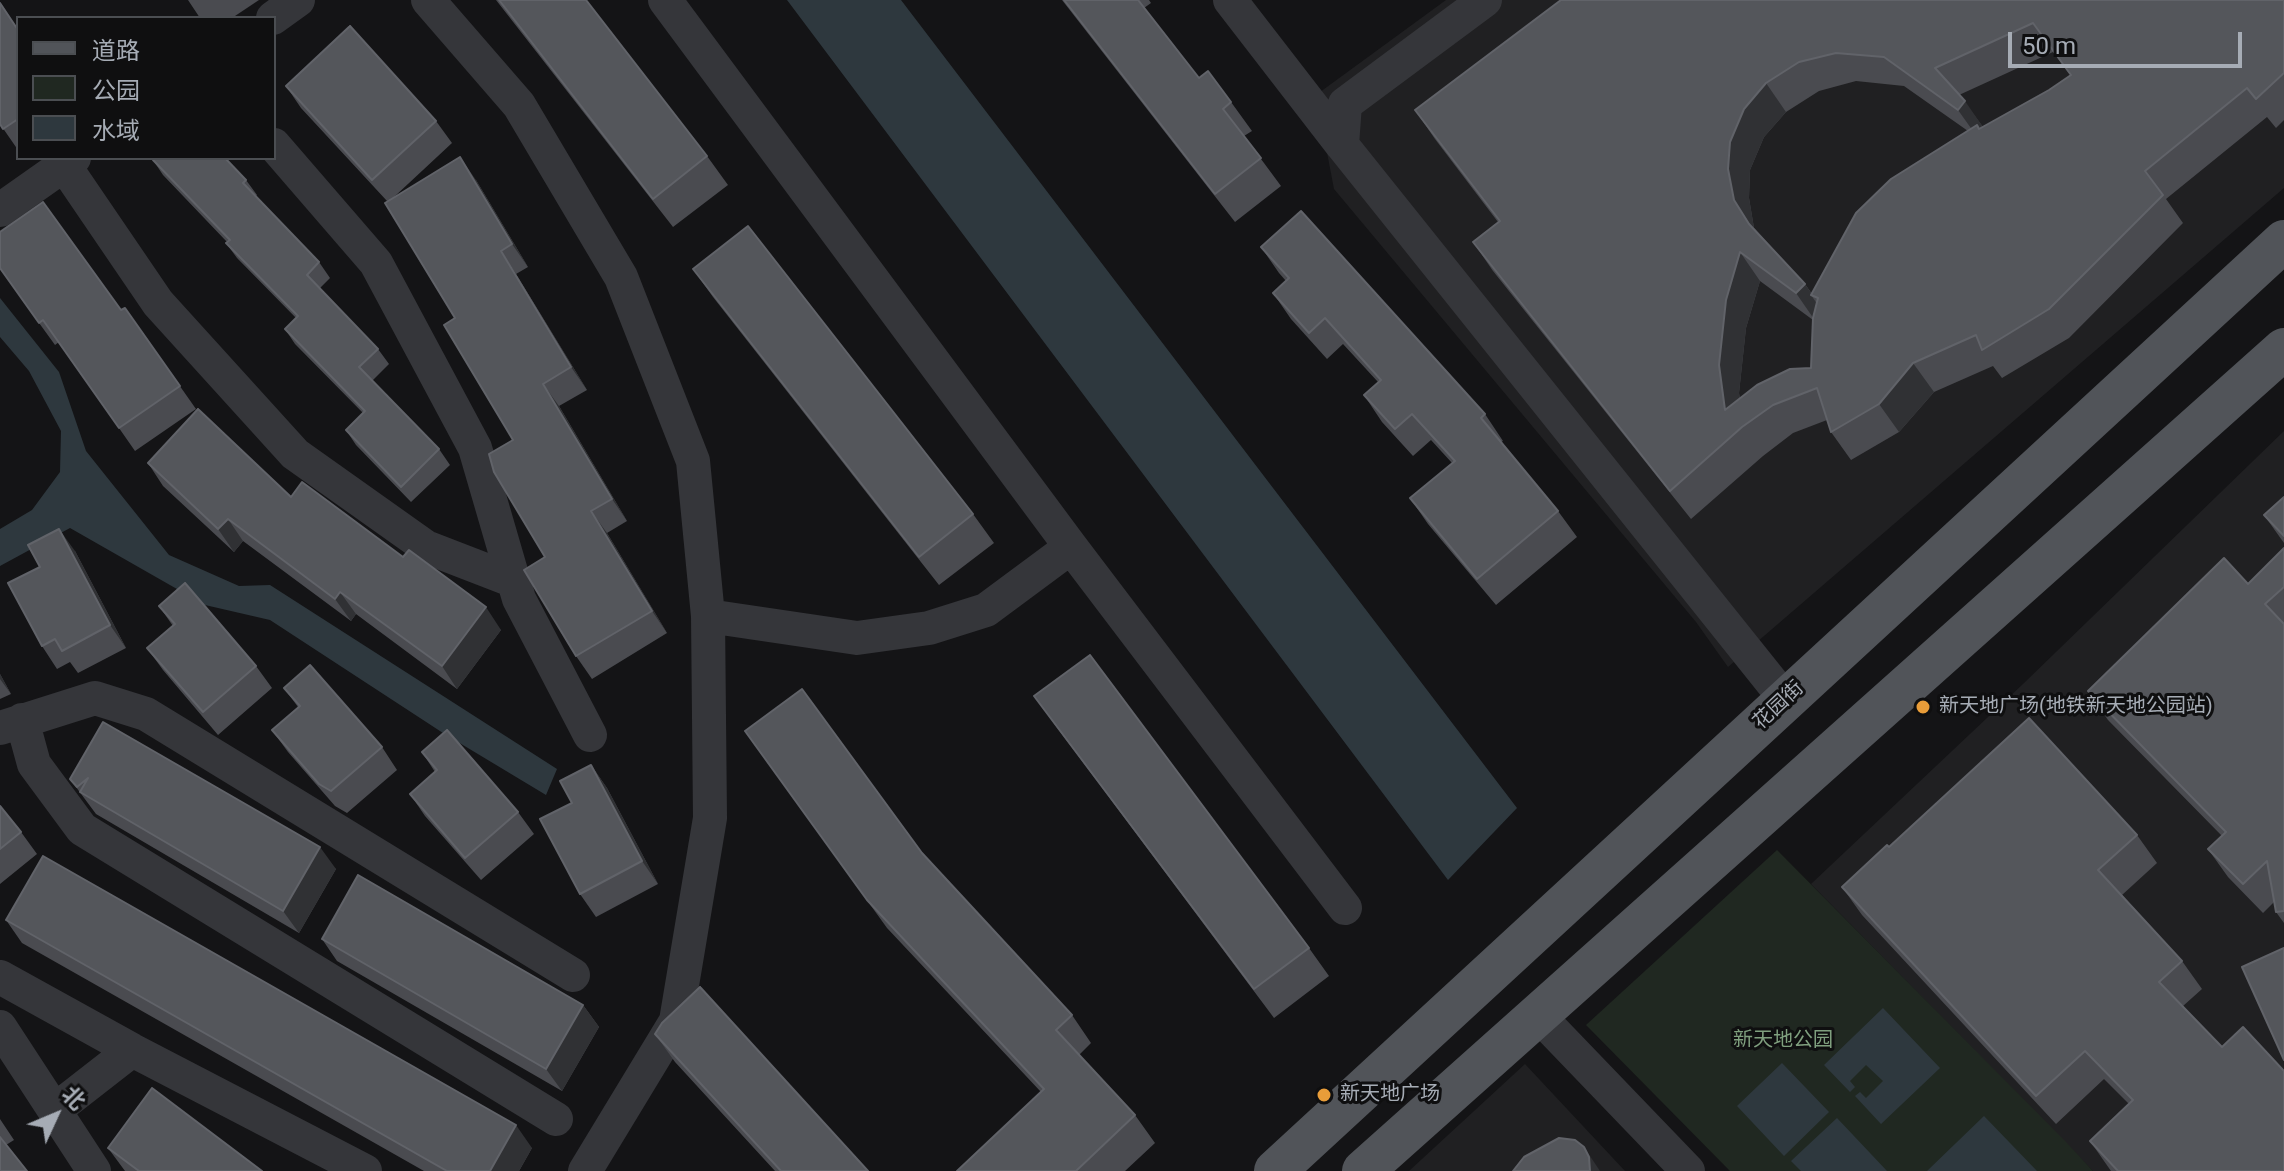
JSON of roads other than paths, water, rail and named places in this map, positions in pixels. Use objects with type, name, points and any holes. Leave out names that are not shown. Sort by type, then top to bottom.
[{"type":"main road","name":"花园街","points":[[1275,1171],[2284,241]]},
{"type":"main road","points":[[1363,1171],[2284,349]]},
{"type":"street","points":[[276,16],[298,0]]},
{"type":"street","points":[[428,0],[519,105],[621,277],[693,461],[708,616],[710,818],[676,1021],[585,1171]]},
{"type":"street","points":[[665,0],[1071,547],[1345,908]]},
{"type":"street","points":[[1230,0],[1342,145],[1786,700]]},
{"type":"street","points":[[1342,145],[1345,104],[1485,0]]},
{"type":"street","points":[[276,147],[376,263],[475,448],[519,599],[590,735]]},
{"type":"street","points":[[0,210],[69,162],[158,303],[295,454],[426,547],[514,581]]},
{"type":"street","points":[[708,616],[857,638],[929,628],[986,610],[1071,547]]},
{"type":"street","points":[[556,1119],[82,829],[34,764],[11,724],[95,698],[146,714],[573,975]]},
{"type":"street","points":[[0,977],[132,1050],[365,1171]]},
{"type":"street","points":[[1538,1015],[1688,1171]]},
{"type":"street","points":[[0,1027],[94,1171]]},
{"type":"street","points":[[55,1110],[132,1050]]},
{"type":"water","points":[[787,0],[901,0],[1517,808],[1448,880]]},
{"type":"water","points":[[0,298],[59,372],[86,451],[169,555],[239,586],[270,585],[557,769],[546,795],[443,733],[270,620],[205,605],[70,528],[0,566],[0,529],[32,510],[60,472],[61,431],[29,371],[0,337]]},
{"type":"water","points":[[1883,1008],[1940,1068],[1881,1124],[1855,1096],[1860,1092],[1866,1098],[1883,1081],[1866,1065],[1850,1081],[1855,1087],[1850,1092],[1824,1065]]},
{"type":"water","points":[[1782,1063],[1829,1112],[1784,1156],[1737,1106]]},
{"type":"water","points":[[1984,1116],[2037,1171],[1927,1171]]},
{"type":"water","points":[[1837,1118],[1887,1171],[1801,1171],[1791,1161]]},
{"type":"place","name":"新天地广场(地铁新天地公园站)","points":[[1923,707]]},
{"type":"place","name":"新天地广场","points":[[1324,1095]]},
{"type":"park label","name":"新天地公园","points":[[1783,1041]]}]
